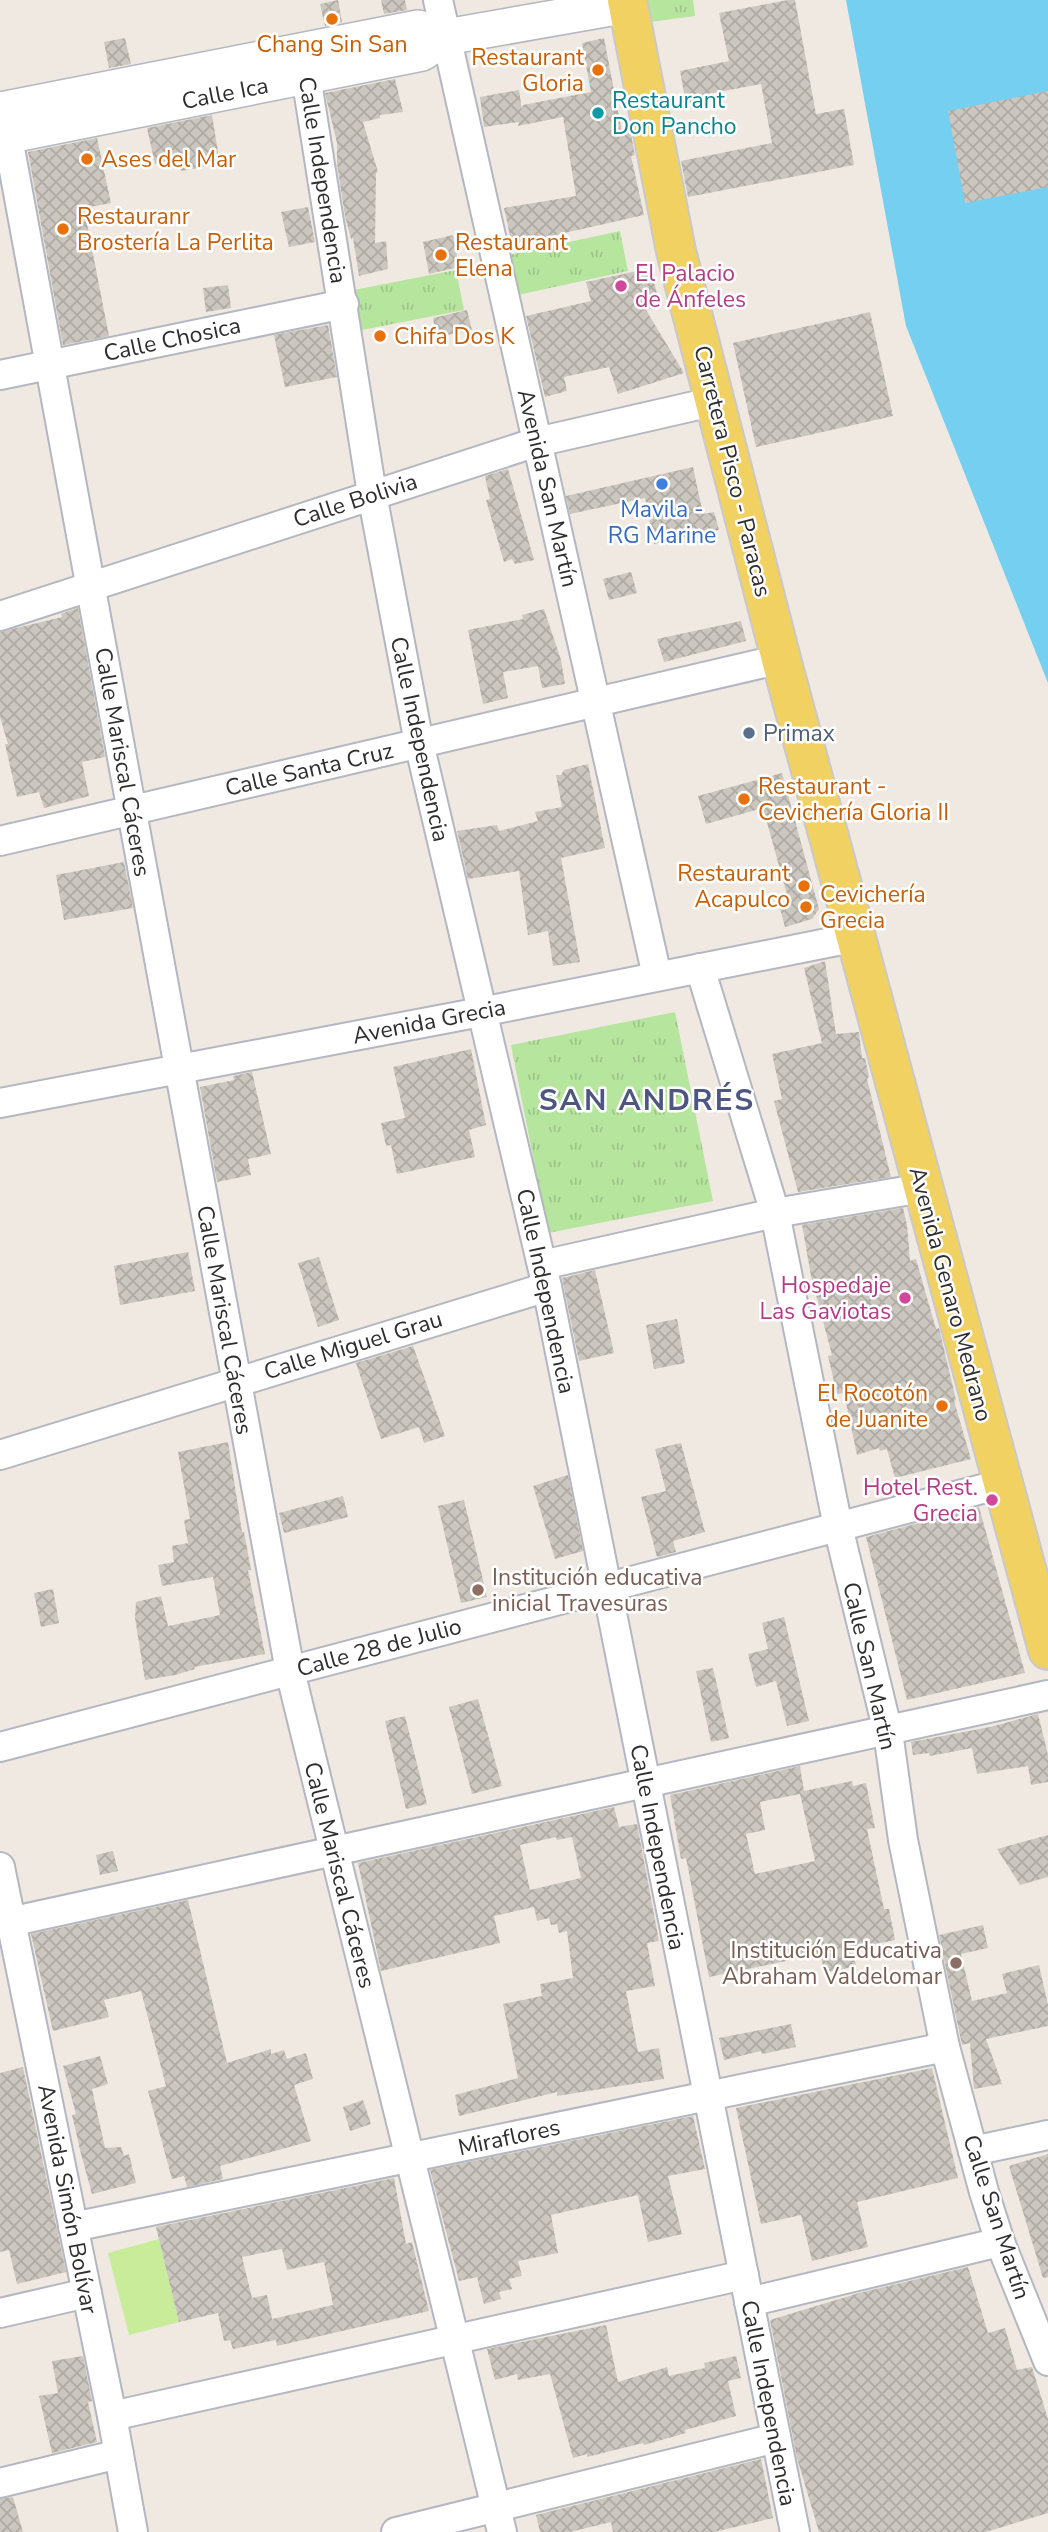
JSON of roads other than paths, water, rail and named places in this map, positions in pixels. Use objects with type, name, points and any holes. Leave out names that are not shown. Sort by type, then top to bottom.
[{"type":"main road","name":"Carretera Pisco - Paracas","points":[[627,2],[676,251],[781,660],[857,937]]},
{"type":"main road","name":"Avenida Genaro Medrano","points":[[857,937],[1001,1483],[1048,1650]]},
{"type":"street","name":"Avenida San Martín","points":[[438,0],[657,976]]},
{"type":"street","name":"Calle Ica","points":[[2,118],[304,63],[422,53],[446,37],[627,2]]},
{"type":"street","name":"Calle Independencia","points":[[304,63],[372,494],[419,743],[544,1276],[795,2532]]},
{"type":"street","name":"Calle Mariscal Cáceres","points":[[2,118],[290,1671],[499,2520]]},
{"type":"street","name":"Calle Chosica","points":[[0,375],[344,304]]},
{"type":"street","name":"Calle Bolivia","points":[[0,616],[537,442],[716,401]]},
{"type":"street","name":"Calle Santa Cruz","points":[[0,841],[781,660]]},
{"type":"street","name":"Avenida Grecia","points":[[0,1103],[481,1012],[857,937]]},
{"type":"street","name":"Calle San Martín","points":[[700,968],[775,1213],[838,1527],[888,1732],[903,1840],[945,2047],[1000,2242],[1048,2361]]},
{"type":"street","name":"Calle Miguel Grau","points":[[0,1455],[236,1381],[544,1276],[775,1213],[923,1188]]},
{"type":"street","name":"Calle 28 de Julio","points":[[0,1747],[1001,1483]]},
{"type":"street","points":[[6,1923],[1048,1695]]},
{"type":"street","name":"Avenida Simón Bolívar","points":[[0,1867],[6,1923],[87,2293],[133,2532]]},
{"type":"street","name":"Miraflores","points":[[73,2227],[945,2047]]},
{"type":"street","points":[[973,2151],[1048,2136]]},
{"type":"street","points":[[112,2416],[454,2340],[1000,2242]]},
{"type":"street","points":[[0,2313],[87,2293]]},
{"type":"street","points":[[396,2532],[499,2520],[776,2438]]},
{"type":"street","points":[[0,2483],[119,2454]]},
{"type":"water","points":[[846,0],[1048,0],[1048,683],[906,326]]},
{"type":"place","name":"Chang Sin San","points":[[332,19]]},
{"type":"place","name":"Restaurant Gloria","points":[[598,70]]},
{"type":"place","name":"Restaurant Don Pancho","points":[[598,113]]},
{"type":"place","name":"Ases del Mar","points":[[87,159]]},
{"type":"place","name":"Restauranr Brostería La Perlita","points":[[63,229]]},
{"type":"place","name":"Restaurant Elena","points":[[441,255]]},
{"type":"place","name":"El Palacio de Ánfeles","points":[[621,286]]},
{"type":"place","name":"Chifa Dos K","points":[[380,336]]},
{"type":"place","name":"Mavila - RG Marine","points":[[662,484]]},
{"type":"place","name":"Primax","points":[[749,733]]},
{"type":"place","name":"Restaurant - Cevichería Gloria II","points":[[744,799]]},
{"type":"place","name":"Restaurant Acapulco","points":[[804,886]]},
{"type":"place","name":"Cevichería Grecia","points":[[806,907]]},
{"type":"place","name":"Hospedaje Las Gaviotas","points":[[905,1298]]},
{"type":"place","name":"El Rocotón de Juanite","points":[[942,1406]]},
{"type":"place","name":"Hotel Rest. Grecia","points":[[992,1500]]},
{"type":"place","name":"Institución educativa inicial Travesuras","points":[[478,1590]]},
{"type":"place","name":"Institución Educativa Abraham Valdelomar","points":[[956,1963]]},
{"type":"district","name":"SAN ANDRÉS","points":[[647,1100]]}]
